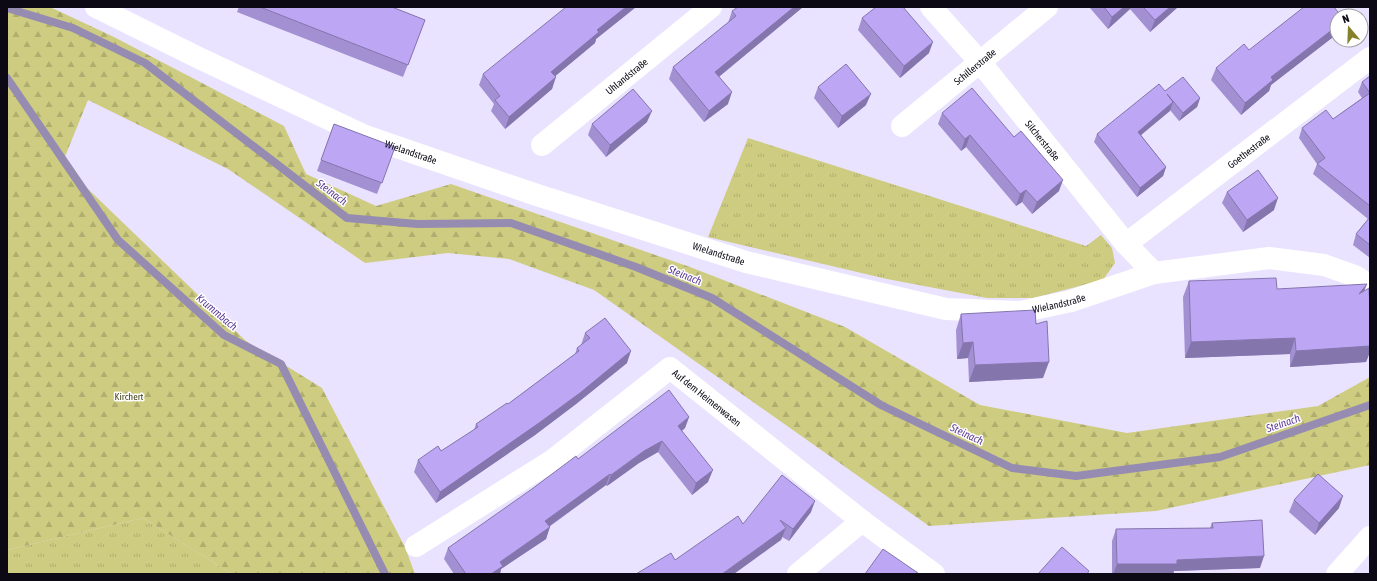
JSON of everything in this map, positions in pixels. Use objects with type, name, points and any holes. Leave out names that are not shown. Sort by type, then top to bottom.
[{"type":"street","name":"Wielandstraße","points":[[96,7],[199,58],[365,136],[534,194],[746,262],[946,309],[1020,312],[1071,301],[1154,273],[1268,258],[1324,265],[1355,276],[1370,286]]},
{"type":"street","name":"Uhlandstraße","points":[[542,145],[711,7]]},
{"type":"street","name":"Silcherstraße","points":[[931,7],[980,62],[1126,244],[1154,273]]},
{"type":"street","name":"Schillerstraße","points":[[902,126],[1047,7]]},
{"type":"street","name":"Goethestraße","points":[[1126,244],[1370,58]]},
{"type":"street","name":"Auf dem Heimenwasen","points":[[416,546],[553,460],[670,368],[862,522],[934,574]]},
{"type":"street","points":[[798,574],[862,522]]},
{"type":"street","points":[[1337,574],[1370,537]]},
{"type":"green space","name":"Kirchert","points":[[7,7],[50,7],[114,37],[284,126],[306,174],[376,206],[451,184],[690,267],[845,327],[980,405],[1127,433],[1318,406],[1370,377],[1370,465],[1156,511],[929,526],[594,290],[509,259],[448,253],[365,263],[228,169],[88,100],[62,164],[246,341],[322,388],[405,547],[415,574],[232,574],[143,518],[7,550]]},
{"type":"green space","points":[[748,138],[1086,246],[1101,235],[1112,248],[1115,263],[1103,280],[1033,298],[987,298],[887,279],[708,237]]},
{"type":"green space","points":[[143,518],[232,574],[7,574],[7,550]]},
{"type":"building","points":[[260,7],[392,7],[425,20],[408,65]]},
{"type":"building","points":[[566,7],[626,7],[597,30],[599,32],[551,72],[556,77],[509,117],[495,100],[500,96],[483,74]]},
{"type":"building","points":[[738,7],[794,7],[715,72],[732,92],[709,111],[673,67],[736,16],[732,11]]},
{"type":"building","points":[[876,7],[903,7],[933,42],[904,66],[862,18]]},
{"type":"building","points":[[1104,7],[1124,7],[1112,17]]},
{"type":"building","points":[[1143,7],[1170,7],[1155,20]]},
{"type":"building","points":[[1304,7],[1335,8],[1329,8],[1329,32],[1271,77],[1273,80],[1245,103],[1216,68],[1244,44],[1249,50]]},
{"type":"building","points":[[846,64],[871,94],[842,116],[818,87]]},
{"type":"building","points":[[1370,76],[1370,93],[1362,82]]},
{"type":"building","points":[[1183,77],[1200,98],[1183,113],[1167,94],[1173,102],[1138,132],[1166,167],[1140,188],[1097,134],[1159,84],[1165,91]]},
{"type":"building","points":[[972,88],[1014,137],[1021,131],[1063,180],[1037,202],[1026,190],[1020,194],[970,135],[965,139],[942,113]]},
{"type":"building","points":[[633,89],[652,111],[610,145],[592,124]]},
{"type":"building","points":[[1370,93],[1370,206],[1317,164],[1325,158],[1302,128],[1326,110],[1333,119]]},
{"type":"building","points":[[334,124],[395,147],[382,183],[321,160]]},
{"type":"building","points":[[1258,170],[1278,198],[1247,220],[1227,192]]},
{"type":"building","points":[[1370,217],[1370,245],[1356,234]]},
{"type":"building","points":[[1276,278],[1277,289],[1367,284],[1359,294],[1369,288],[1370,346],[1296,351],[1295,338],[1191,342],[1189,281]]},
{"type":"building","points":[[1035,310],[1036,324],[1047,321],[1049,362],[975,365],[973,342],[963,343],[961,314]]},
{"type":"building","points":[[605,318],[631,351],[580,393],[440,492],[418,460],[438,446],[441,451],[478,427],[476,424],[507,403],[508,404],[579,351],[577,348],[590,338],[585,333]]},
{"type":"building","points":[[669,390],[689,417],[678,426],[713,470],[696,483],[662,441],[644,451],[611,475],[610,474],[545,521],[550,527],[500,562],[503,566],[491,574],[466,574],[448,548],[576,456],[578,459]]},
{"type":"building","points":[[1318,474],[1343,496],[1319,523],[1294,500]]},
{"type":"building","points":[[782,475],[815,501],[793,529],[780,520],[786,528],[722,574],[636,574],[671,553],[675,560],[738,516],[743,524]]},
{"type":"building","points":[[1262,520],[1264,556],[1177,560],[1177,564],[1117,564],[1116,529],[1213,528],[1212,523]]},
{"type":"building","points":[[1062,547],[1089,571],[1087,574],[1038,574]]},
{"type":"building","points":[[883,549],[918,573],[865,574]]},
{"type":"waterway","name":"Steinach","points":[[7,8],[73,28],[145,63],[347,218],[417,224],[511,223],[636,267],[712,298],[881,405],[1012,468],[1076,476],[1220,457],[1370,405]]},
{"type":"waterway","name":"Krummbach","points":[[7,78],[118,240],[224,335],[281,364],[385,574]]}]
